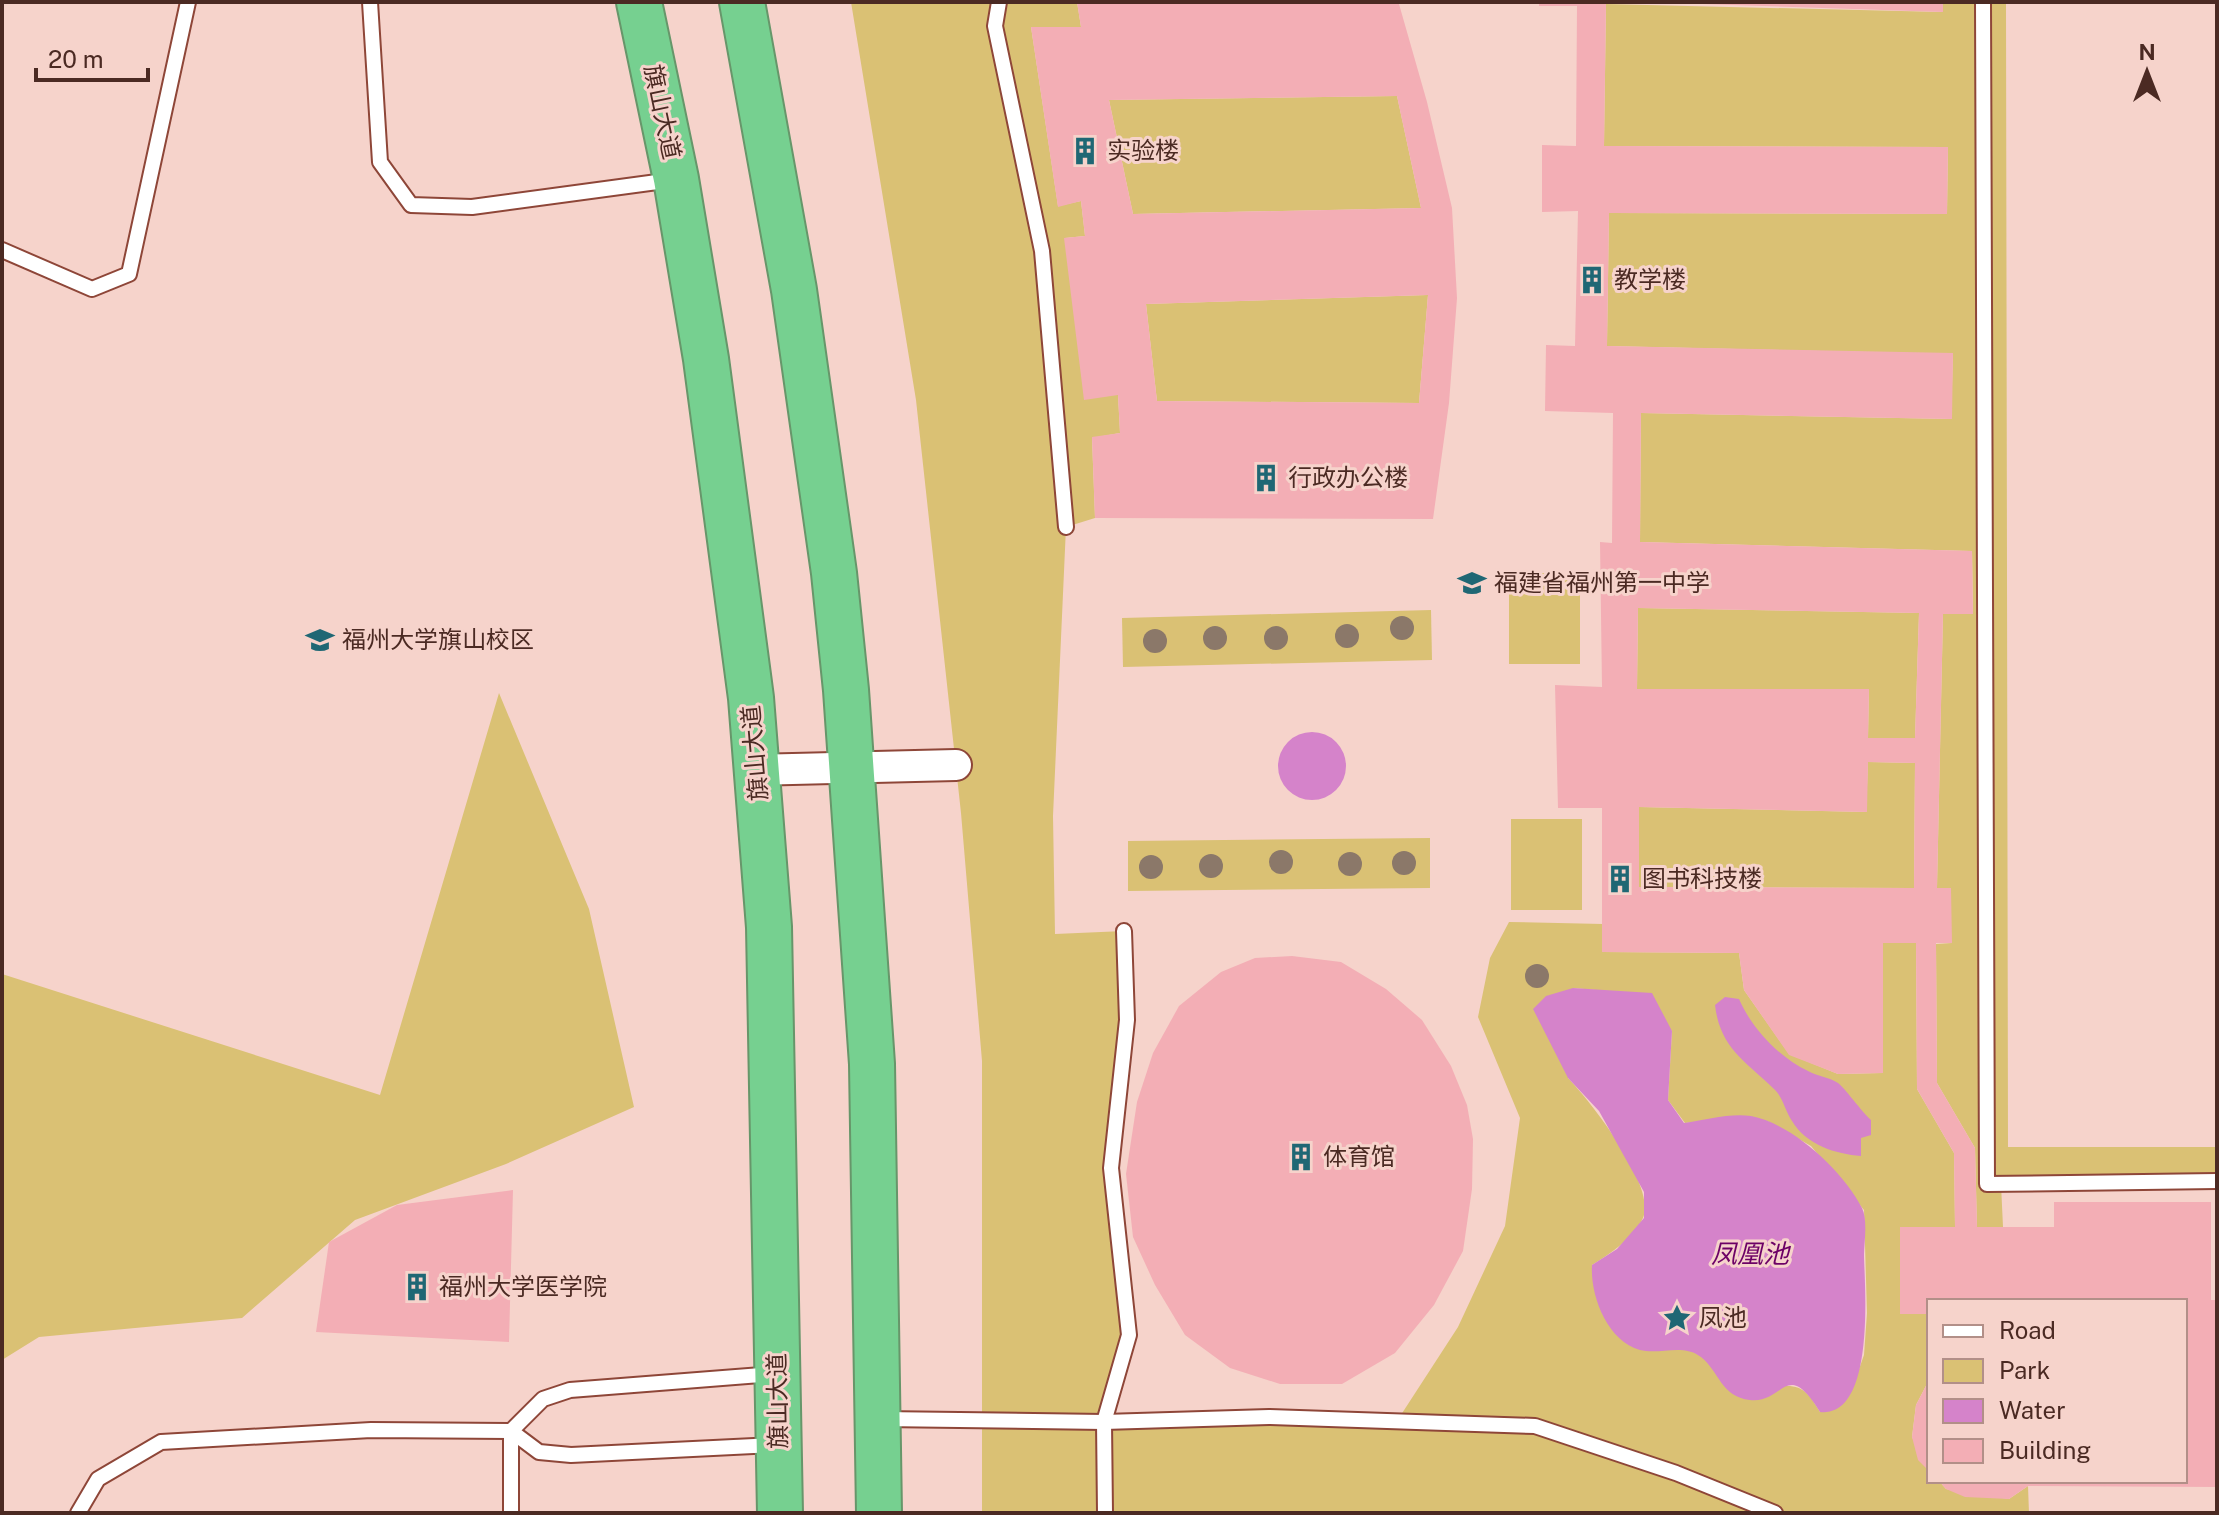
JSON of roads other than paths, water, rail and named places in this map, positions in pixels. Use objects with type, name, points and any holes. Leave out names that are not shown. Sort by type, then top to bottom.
[{"type":"highway","name":"旗山大道","points":[[639,2],[676,179],[706,359],[751,698],[769,927],[780,1513]]},
{"type":"highway","points":[[742,2],[774,168],[834,573],[872,1064],[879,1513]]},
{"type":"street","points":[[756,770],[956,765]]},
{"type":"lane","points":[[2,250],[92,289],[129,274],[188,2]]},
{"type":"lane","points":[[370,2],[380,162],[411,205],[472,207],[676,179]]},
{"type":"lane","points":[[999,2],[995,26],[1042,251],[1066,527]]},
{"type":"lane","points":[[1983,2],[1987,1184],[2217,1181]]},
{"type":"lane","points":[[1105,1513],[1104,1422],[1129,1335],[1111,1168],[1127,1020],[1124,931]]},
{"type":"lane","points":[[511,1513],[511,1431],[543,1399],[570,1390],[777,1373]]},
{"type":"lane","points":[[877,1419],[1104,1422],[1269,1417],[1535,1426],[1676,1473],[1775,1513]]},
{"type":"lane","points":[[78,1513],[98,1479],[161,1442],[371,1430],[511,1431],[539,1452],[571,1455],[779,1445]]},
{"type":"water","points":[[1319,732],[1340,747],[1346,766],[1344,779],[1336,790],[1319,800],[1305,800],[1288,790],[1280,779],[1278,759],[1288,742],[1299,734]]},
{"type":"water","name":"凤凰池","points":[[1573,988],[1652,993],[1672,1031],[1668,1100],[1684,1123],[1735,1115],[1767,1121],[1815,1151],[1843,1179],[1862,1208],[1865,1219],[1863,1349],[1850,1395],[1838,1408],[1820,1412],[1800,1387],[1792,1385],[1761,1399],[1740,1398],[1726,1389],[1707,1363],[1694,1353],[1640,1350],[1628,1345],[1610,1327],[1594,1290],[1592,1265],[1617,1249],[1644,1218],[1644,1192],[1599,1111],[1568,1078],[1533,1009],[1546,996]]},
{"type":"water","points":[[1725,997],[1739,999],[1751,1021],[1777,1050],[1808,1071],[1838,1083],[1871,1120],[1871,1135],[1861,1138],[1861,1156],[1822,1147],[1798,1129],[1777,1092],[1729,1044],[1715,1005]]},
{"type":"place","name":"实验楼","points":[[1085,151]]},
{"type":"place","name":"教学楼","points":[[1592,280]]},
{"type":"place","name":"行政办公楼","points":[[1266,478]]},
{"type":"place","name":"福建省福州第一中学","points":[[1472,583]]},
{"type":"place","name":"福州大学旗山校区","points":[[320,640]]},
{"type":"place","name":"图书科技楼","points":[[1620,879]]},
{"type":"place","name":"体育馆","points":[[1301,1157]]},
{"type":"place","name":"福州大学医学院","points":[[417,1287]]},
{"type":"place","name":"凤池","points":[[1677,1318]]}]
